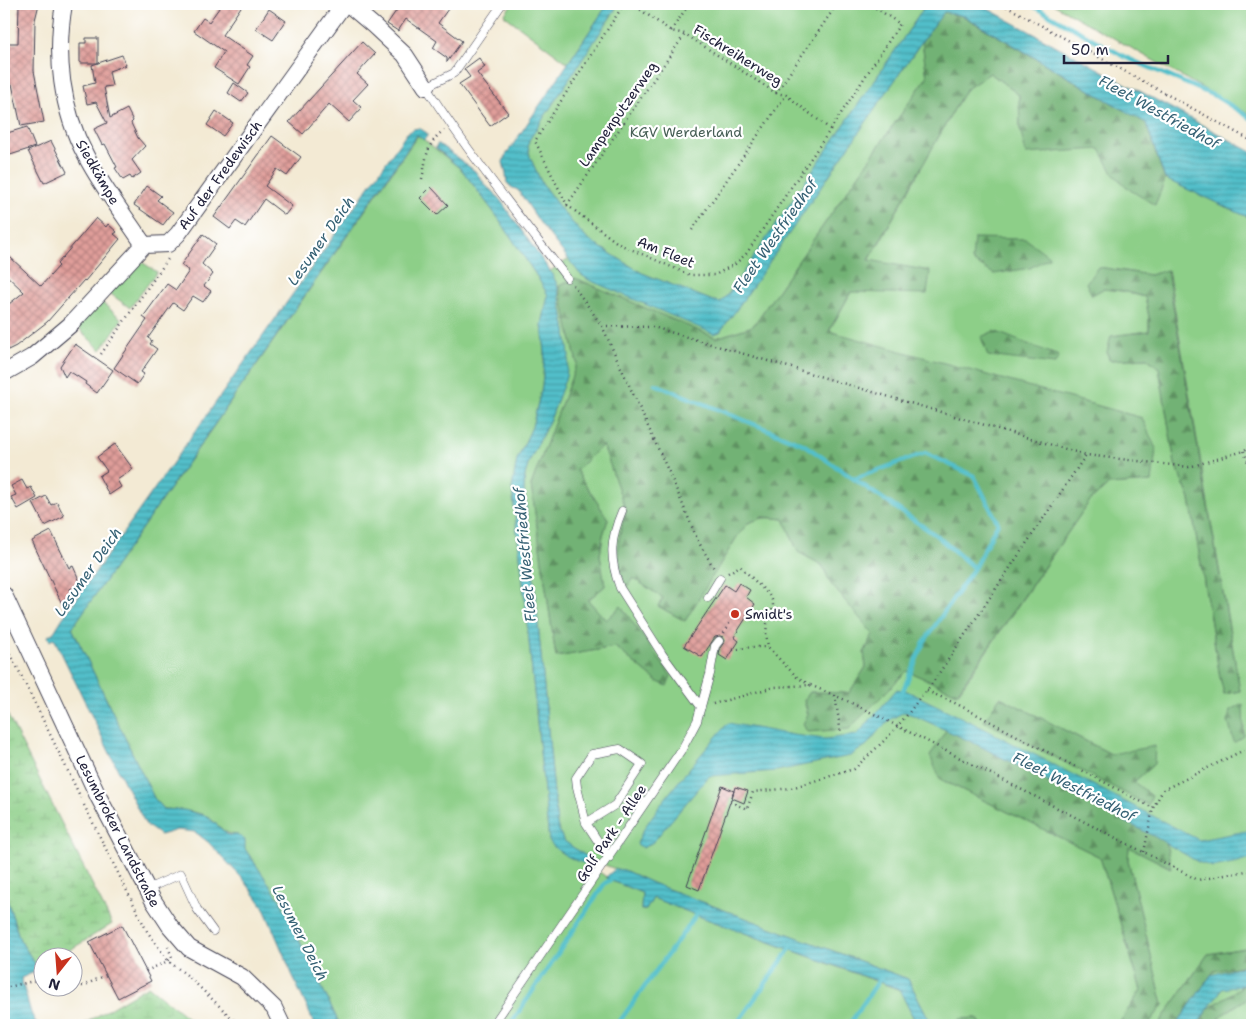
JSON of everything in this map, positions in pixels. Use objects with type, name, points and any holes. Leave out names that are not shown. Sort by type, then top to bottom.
[{"type":"street","name":"Siedkämpe","points":[[64,4],[60,60],[65,97],[71,119],[86,156],[144,245]]},
{"type":"street","name":"Auf der Fredewisch","points":[[144,245],[168,244],[187,224],[294,71],[344,4]]},
{"type":"street","points":[[348,4],[405,55],[426,87]]},
{"type":"street","points":[[4,373],[32,357],[70,325],[144,245]]},
{"type":"street","name":"Lesumbroker Landstraße","points":[[4,596],[98,796],[147,889],[170,926],[189,948],[242,977],[274,1008],[282,1025]]},
{"type":"lane","points":[[502,4],[454,73],[426,87],[440,111],[568,278]]},
{"type":"lane","points":[[622,512],[616,526],[611,550],[615,576],[620,588],[662,654],[701,707]]},
{"type":"lane","points":[[708,598],[720,578]]},
{"type":"lane","name":"Golf Park - Allee","points":[[493,1025],[682,750],[697,721],[710,674],[715,646],[719,640]]},
{"type":"lane","points":[[586,823],[615,805],[642,764],[620,750],[592,754],[576,778],[586,823],[609,858]]},
{"type":"lane","points":[[147,889],[181,874],[197,909],[213,931]]},
{"type":"path","name":"Am Fleet","points":[[624,4],[535,141],[567,205],[618,244],[690,275],[716,275],[746,254],[830,130],[900,24],[870,4]]},
{"type":"path","name":"Fischreiherweg","points":[[632,4],[671,31],[685,34],[776,93],[786,95],[830,130]]},
{"type":"path","points":[[671,31],[689,4]]},
{"type":"path","points":[[1002,4],[1122,68],[1252,141]]},
{"type":"path","points":[[776,93],[833,10]]},
{"type":"path","name":"Lampenputzerweg","points":[[567,205],[685,34]]},
{"type":"path","points":[[692,230],[786,95]]},
{"type":"path","points":[[422,179],[428,147],[435,138],[451,125]]},
{"type":"path","points":[[101,354],[171,254],[168,244]]},
{"type":"path","points":[[568,278],[602,326],[672,479],[698,541],[720,578],[740,566],[769,595],[773,605],[766,632],[768,647],[792,672],[810,686],[835,695],[874,714],[1198,880],[1252,870]]},
{"type":"path","points":[[602,326],[653,327],[1086,455],[1189,467],[1244,451],[1252,443]]},
{"type":"path","points":[[1244,451],[1252,475]]},
{"type":"path","points":[[730,802],[747,808],[753,792],[792,788],[854,769],[876,750],[927,691],[1086,455]]},
{"type":"path","points":[[733,650],[768,647]]},
{"type":"path","points":[[701,707],[774,687],[810,686]]},
{"type":"path","points":[[927,691],[957,704],[1152,810]]},
{"type":"path","points":[[835,695],[841,734]]},
{"type":"path","points":[[1144,852],[1152,810],[1163,790],[1240,752],[1252,750]]},
{"type":"path","points":[[146,971],[168,962],[172,957],[165,940]]},
{"type":"path","points":[[82,986],[106,975]]},
{"type":"path","points":[[4,988],[32,981]]},
{"type":"path","points":[[4,1020],[6,1025]]},
{"type":"green space","points":[[512,4],[608,4],[568,63],[504,15]]},
{"type":"green space","name":"KGV Werderland","points":[[616,4],[923,4],[922,11],[751,263],[721,302],[713,301],[642,273],[587,239],[542,184],[530,157],[529,140],[615,10]]},
{"type":"green space","points":[[1053,4],[1252,4],[1252,116]]},
{"type":"green space","points":[[943,12],[963,16],[1146,123],[1165,180],[1155,205],[1130,190],[1114,175],[1100,149],[1026,154],[1020,129],[1019,95],[990,73],[965,90],[869,260],[930,271],[927,294],[851,292],[829,331],[1142,418],[1156,449],[1152,482],[1108,485],[1089,502],[957,693],[907,671],[849,729],[807,732],[803,724],[808,714],[804,701],[810,692],[849,693],[866,667],[864,653],[873,634],[831,584],[822,565],[798,552],[784,519],[765,517],[748,523],[737,537],[685,621],[658,606],[663,598],[633,578],[627,587],[621,578],[618,558],[618,546],[626,511],[603,445],[576,470],[608,519],[600,555],[605,586],[588,600],[606,620],[621,606],[671,676],[667,686],[658,682],[615,647],[556,657],[531,485],[577,363],[559,286],[575,278],[716,338],[753,326],[927,77],[922,41]]},
{"type":"green space","points":[[954,14],[964,16],[1146,123],[963,16]]},
{"type":"green space","points":[[922,41],[927,77],[753,326],[716,338],[575,278],[559,286],[577,363],[531,485],[556,657],[615,647],[658,682],[622,607],[606,621],[588,600],[605,586],[600,556],[603,535],[608,519],[576,470],[603,444],[626,511],[618,546],[619,567],[663,598],[658,606],[685,621],[727,551],[744,527],[750,522],[759,519],[784,519],[798,552],[822,565],[831,584],[874,634],[864,653],[866,667],[849,693],[810,692],[804,701],[808,714],[849,729],[907,671],[958,693],[1089,502],[1108,485],[1152,482],[1142,418],[829,332],[851,292],[929,271],[869,261],[965,90],[990,73],[1019,95],[1020,129],[1101,149],[1114,175],[1154,205],[1165,180],[1146,123],[1166,179],[1252,219],[1252,246],[1250,253],[1252,254],[1252,947],[1208,954],[1158,1025],[1148,1025],[1163,1005],[1128,860],[1129,846],[1170,868],[1166,842],[940,779],[1100,857],[1141,990],[1118,1025],[982,1025],[977,1018],[960,1019],[957,1025],[932,1025],[908,979],[652,883],[624,870],[615,869],[593,860],[563,840],[557,825],[524,489],[525,475],[529,462],[552,415],[566,331],[557,284],[550,271],[569,259],[580,274],[589,280],[708,331],[720,332]],"holes":[[[1098,267],[1150,275],[1168,270],[1240,691],[1224,694],[1190,499],[1175,464],[1159,368],[1147,358],[1109,360],[1112,336],[1149,331],[1149,317],[1145,297],[1122,291],[1103,289]],[[1000,697],[1111,754],[1154,764],[1133,782],[985,721]]]},
{"type":"green space","points":[[418,135],[462,170],[499,219],[548,295],[542,325],[545,352],[542,387],[532,427],[517,460],[512,489],[549,841],[563,854],[591,866],[612,881],[642,893],[641,910],[646,910],[653,898],[900,990],[917,1025],[340,1025],[280,900],[245,849],[238,835],[224,831],[208,817],[199,813],[164,809],[154,798],[72,628]]},
{"type":"green space","points":[[974,238],[1026,239],[1050,257],[1030,268],[994,274],[972,261]]},
{"type":"green space","points":[[140,261],[157,272],[130,308],[108,292]]},
{"type":"green space","points":[[1098,267],[1150,275],[1167,270],[1240,691],[1224,694],[1190,499],[1175,464],[1159,368],[1147,358],[1109,360],[1107,352],[1111,336],[1149,331],[1149,317],[1145,297],[1122,291],[1103,289],[1092,295],[1086,283]]},
{"type":"green space","points":[[100,301],[122,319],[101,350],[78,326]]},
{"type":"green space","points":[[994,331],[1059,356],[1055,364],[988,356],[981,337]]},
{"type":"green space","points":[[1000,697],[1111,754],[1155,746],[1154,764],[1134,782],[1152,796],[1148,805],[984,721]]},
{"type":"green space","points":[[1243,704],[1244,736],[1234,743],[1228,721],[1230,710]]},
{"type":"green space","points":[[4,708],[112,924],[76,946],[32,946],[32,959],[20,940],[4,890]]},
{"type":"green space","points":[[949,725],[1166,842],[1171,868],[1129,847],[1128,860],[1163,1005],[1148,1025],[1118,1025],[1141,990],[1100,857],[940,779],[930,756]]},
{"type":"green space","points":[[1252,947],[1252,964],[1214,971],[1176,1025],[1158,1025],[1208,954]]},
{"type":"green space","points":[[1252,964],[1252,988],[1247,983],[1208,1009],[1197,1025],[1176,1025],[1214,971]]},
{"type":"green space","points":[[1247,983],[1252,988],[1252,995],[1222,1015],[1215,1025],[1197,1025],[1208,1009]]},
{"type":"green space","points":[[148,986],[197,1025],[82,1025]]},
{"type":"green space","points":[[1252,995],[1252,1025],[1215,1025],[1222,1015]]},
{"type":"green space","points":[[977,1018],[982,1025],[957,1025],[960,1019]]},
{"type":"water","points":[[608,4],[616,4],[615,10],[529,140],[530,157],[542,184],[587,239],[642,273],[713,301],[721,302],[729,293],[922,11],[923,4],[979,4],[1252,152],[1252,219],[1165,179],[1146,123],[964,16],[944,12],[737,309],[720,332],[714,334],[589,280],[580,274],[540,223],[518,190],[507,183],[503,162],[506,155]]},
{"type":"water","points":[[419,128],[427,133],[427,136],[424,140],[417,135],[72,628],[154,798],[164,809],[184,810],[207,816],[228,835],[238,835],[245,840],[245,849],[280,900],[340,1025],[315,1025],[263,906],[244,880],[208,842],[195,832],[177,830],[160,835],[146,825],[54,638],[50,641],[48,636],[54,632],[407,133]]},
{"type":"water","points":[[437,144],[475,171],[488,188],[493,191],[550,271],[557,284],[569,356],[566,377],[552,415],[529,462],[525,475],[524,489],[557,825],[563,840],[593,860],[591,866],[562,853],[549,841],[512,489],[517,460],[532,427],[542,387],[545,352],[542,325],[548,295],[499,219],[462,170],[436,148]]},
{"type":"water","points":[[897,689],[907,691],[981,727],[1199,840],[1252,830],[1252,859],[1213,867],[1198,862],[1157,838],[972,742],[904,712],[891,719],[867,745],[850,756],[776,771],[709,776],[653,842],[643,848],[637,844],[644,828],[661,804],[728,723],[825,739],[857,735]]},
{"type":"water","points":[[615,869],[624,870],[652,883],[908,979],[932,1025],[917,1025],[899,989],[653,898],[646,910],[641,910],[642,893],[606,877]]},
{"type":"water","points":[[4,890],[20,940],[32,959],[32,973],[21,978],[31,1013],[37,1025],[4,1025]]},
{"type":"water","points":[[1252,964],[1252,984],[1222,989],[1197,1025],[1176,1025],[1211,975]]},
{"type":"building","points":[[19,4],[39,4],[35,20],[34,71],[44,122],[21,126],[12,84],[4,85],[4,43],[18,43]]},
{"type":"building","points":[[222,4],[243,4],[222,35],[253,56],[247,65],[250,67],[239,84],[214,68],[224,52],[194,31],[203,18],[209,22]]},
{"type":"building","points":[[401,4],[440,4],[448,9],[438,23],[462,41],[447,62],[447,58],[433,48],[437,41],[406,19],[398,31],[387,24]]},
{"type":"building","points":[[269,9],[286,21],[273,40],[256,29]]},
{"type":"building","points":[[86,38],[98,38],[98,63],[80,63],[80,43],[86,43]]},
{"type":"building","points":[[362,42],[375,54],[357,74],[368,84],[353,100],[362,108],[349,122],[329,104],[303,134],[289,122]]},
{"type":"building","points":[[122,55],[126,65],[109,71],[112,86],[104,87],[110,118],[127,109],[138,138],[145,146],[132,160],[141,173],[132,179],[130,176],[123,180],[115,168],[117,167],[105,144],[102,145],[94,129],[107,123],[96,102],[87,104],[83,86],[95,83],[92,65]]},
{"type":"building","points":[[479,58],[485,67],[477,73],[508,113],[490,126],[459,84],[470,77],[464,69]]},
{"type":"building","points":[[234,83],[248,93],[241,102],[228,93]]},
{"type":"building","points":[[216,111],[233,123],[223,136],[207,125]]},
{"type":"building","points":[[27,127],[35,147],[4,157],[4,134]]},
{"type":"building","points":[[272,136],[301,157],[287,176],[277,169],[265,186],[292,206],[285,215],[264,199],[245,227],[236,221],[230,229],[214,217]]},
{"type":"building","points":[[51,141],[67,172],[44,183],[28,151]]},
{"type":"building","points":[[147,186],[161,196],[157,200],[173,212],[163,225],[134,205]]},
{"type":"building","points":[[431,187],[448,205],[437,215],[420,198]]},
{"type":"building","points":[[96,218],[106,227],[108,224],[117,232],[114,234],[120,239],[47,322],[16,346],[4,352],[4,308],[24,292],[4,273],[4,263],[10,257],[41,286]]},
{"type":"building","points":[[203,234],[216,244],[202,264],[213,274],[204,286],[211,291],[203,302],[193,296],[183,310],[173,303],[148,338],[152,341],[150,344],[157,349],[141,372],[144,374],[137,384],[114,368],[147,320],[143,317],[167,284],[176,290],[189,271],[181,265]]},
{"type":"building","points":[[75,344],[113,370],[97,393],[85,384],[86,382],[69,371],[65,377],[60,366]]},
{"type":"building","points":[[115,444],[133,469],[117,480],[121,487],[109,495],[99,476],[107,471],[97,457]]},
{"type":"building","points":[[22,480],[27,489],[31,487],[37,498],[18,509],[11,497],[16,495],[11,486]]},
{"type":"building","points":[[46,496],[51,505],[57,502],[64,516],[45,526],[33,503]]},
{"type":"building","points":[[51,531],[69,568],[73,566],[81,584],[70,589],[74,597],[63,606],[32,541]]},
{"type":"building","points":[[739,583],[750,590],[746,597],[755,604],[734,637],[739,641],[727,660],[719,655],[720,648],[725,641],[720,636],[715,637],[702,657],[684,646],[725,585],[734,591]]},
{"type":"building","points":[[722,786],[734,791],[699,890],[687,885]]},
{"type":"building","points":[[735,787],[748,791],[744,803],[732,798]]},
{"type":"building","points":[[122,925],[151,981],[118,998],[89,942]]},
{"type":"waterway","points":[[1030,4],[1125,57],[1217,97],[1252,119]]},
{"type":"waterway","name":"Fleet Westfriedhof","points":[[655,384],[803,444],[937,536],[974,568],[924,642],[901,695]]},
{"type":"waterway","name":"Fleet Westfriedhof","points":[[854,479],[925,453],[974,476],[998,523],[974,568]]},
{"type":"waterway","points":[[510,1025],[605,883],[614,878]]},
{"type":"waterway","points":[[617,1025],[699,911]]},
{"type":"waterway","points":[[736,1025],[792,946]]},
{"type":"waterway","points":[[849,1025],[881,977]]},
{"type":"place","name":"Smidt's","points":[[735,614]]},
{"type":"water label","name":"Lesumer Deich","points":[[321,241]]},
{"type":"water label","name":"Lesumer Deich","points":[[88,572]]},
{"type":"water label","name":"Lesumer Deich","points":[[300,933]]}]
